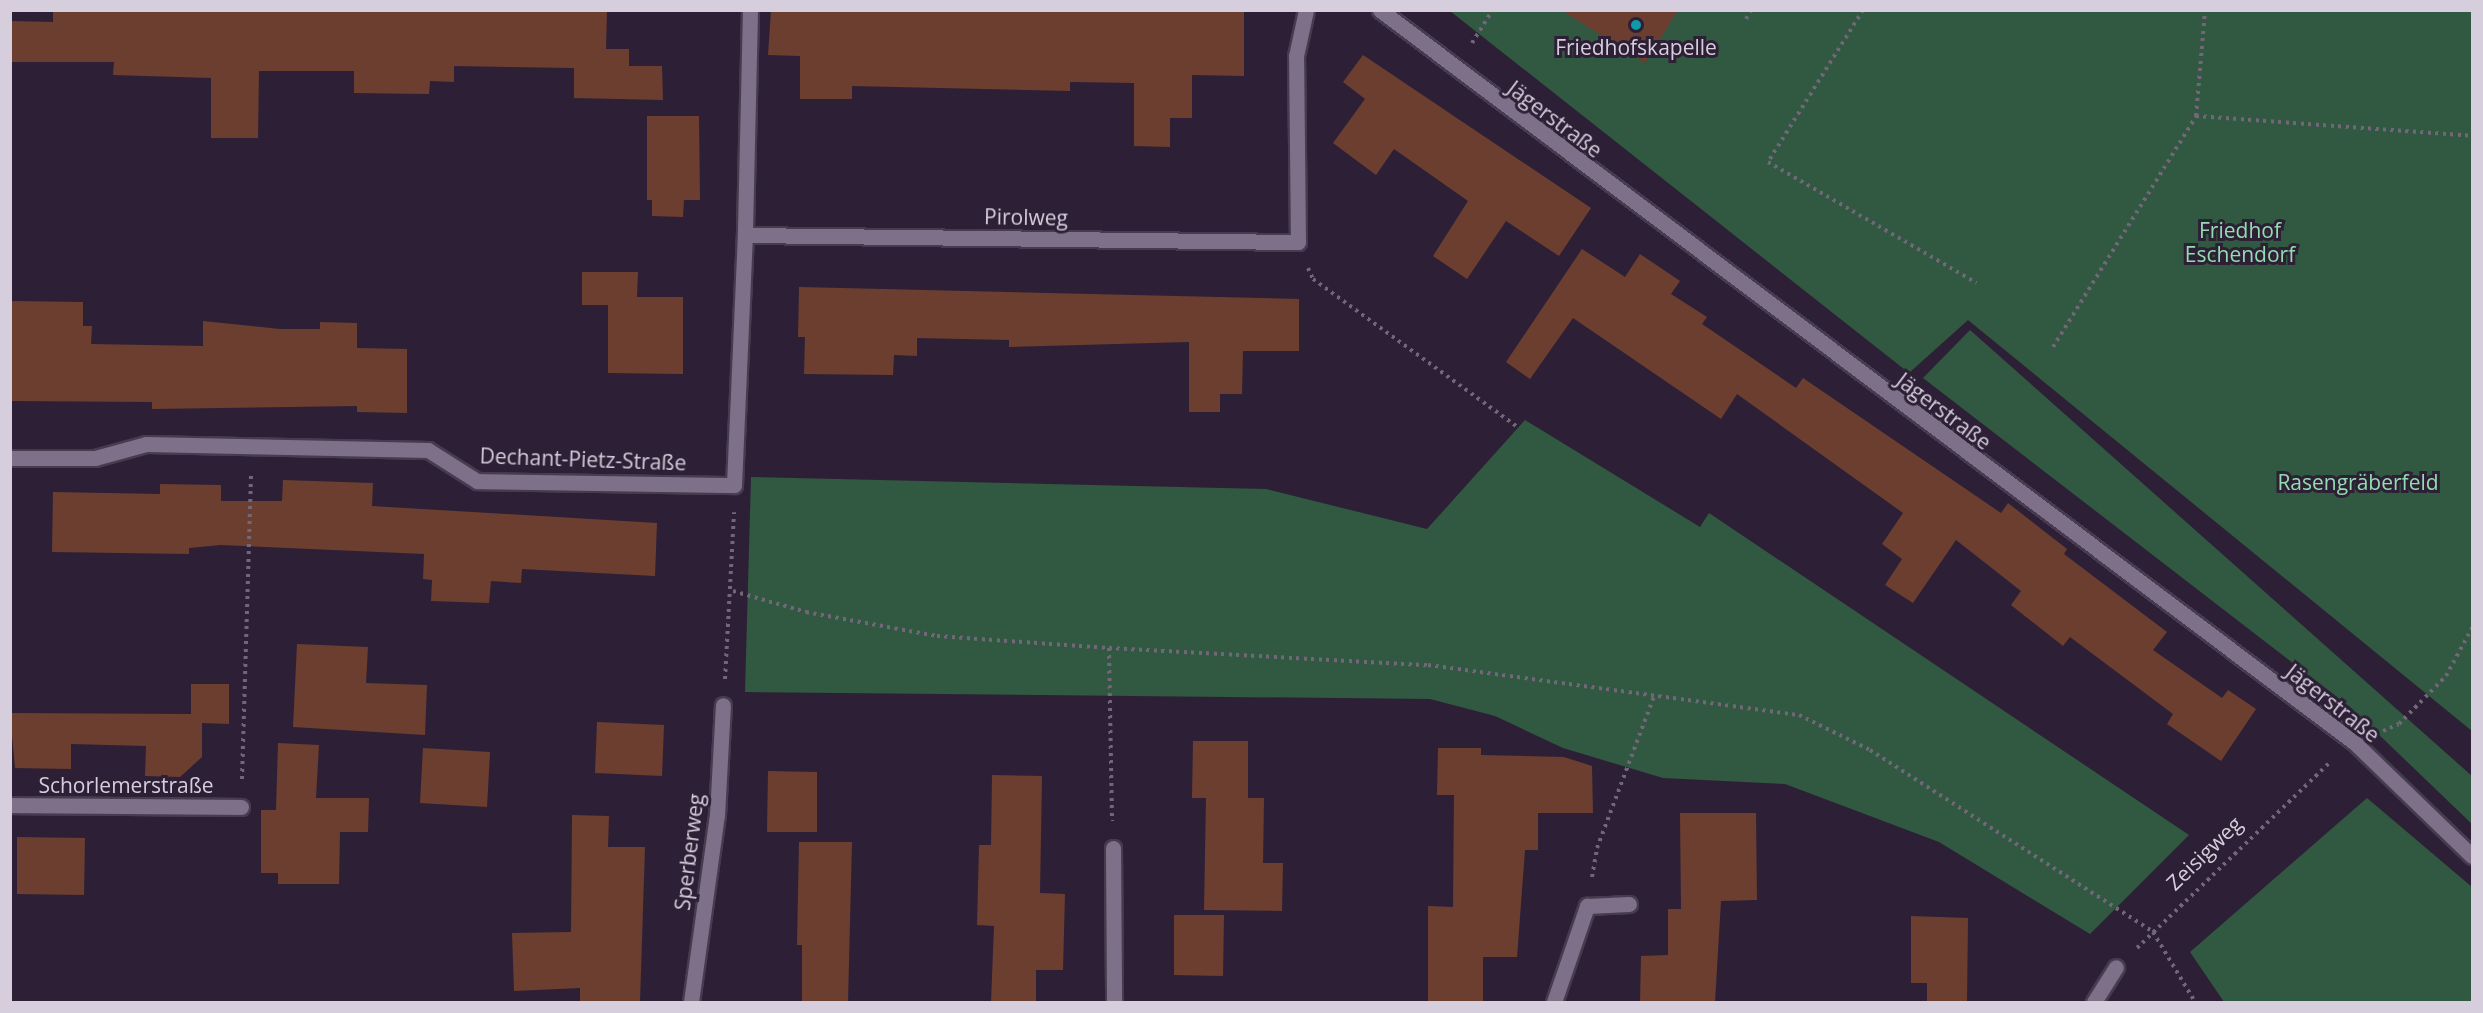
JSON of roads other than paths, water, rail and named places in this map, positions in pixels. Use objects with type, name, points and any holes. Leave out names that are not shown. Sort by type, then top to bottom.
[{"type":"street","points":[[746,235],[750,10]]},
{"type":"street","name":"Pirolweg","points":[[746,235],[1298,242],[1296,56],[1306,10]]},
{"type":"street","name":"Jägerstraße","points":[[1380,10],[1455,70],[2356,744],[2472,856]]},
{"type":"street","name":"Dechant-Pietz-Straße","points":[[10,458],[95,458],[146,444],[428,450],[477,481],[734,485],[746,235]]},
{"type":"street","name":"Sperberweg","points":[[691,1002],[717,815],[723,705]]},
{"type":"street","name":"Schorlemerstraße","points":[[10,805],[241,807]]},
{"type":"street","points":[[1113,848],[1114,1002]]},
{"type":"street","points":[[1554,1002],[1587,906],[1629,904]]},
{"type":"street","points":[[2094,1002],[2116,967]]},
{"type":"place","name":"Friedhofskapelle","points":[[1636,25]]},
{"type":"park label","name":"Friedhof Eschendorf","points":[[2240,242]]},
{"type":"park label","name":"Rasengräberfeld","points":[[2358,482]]}]
